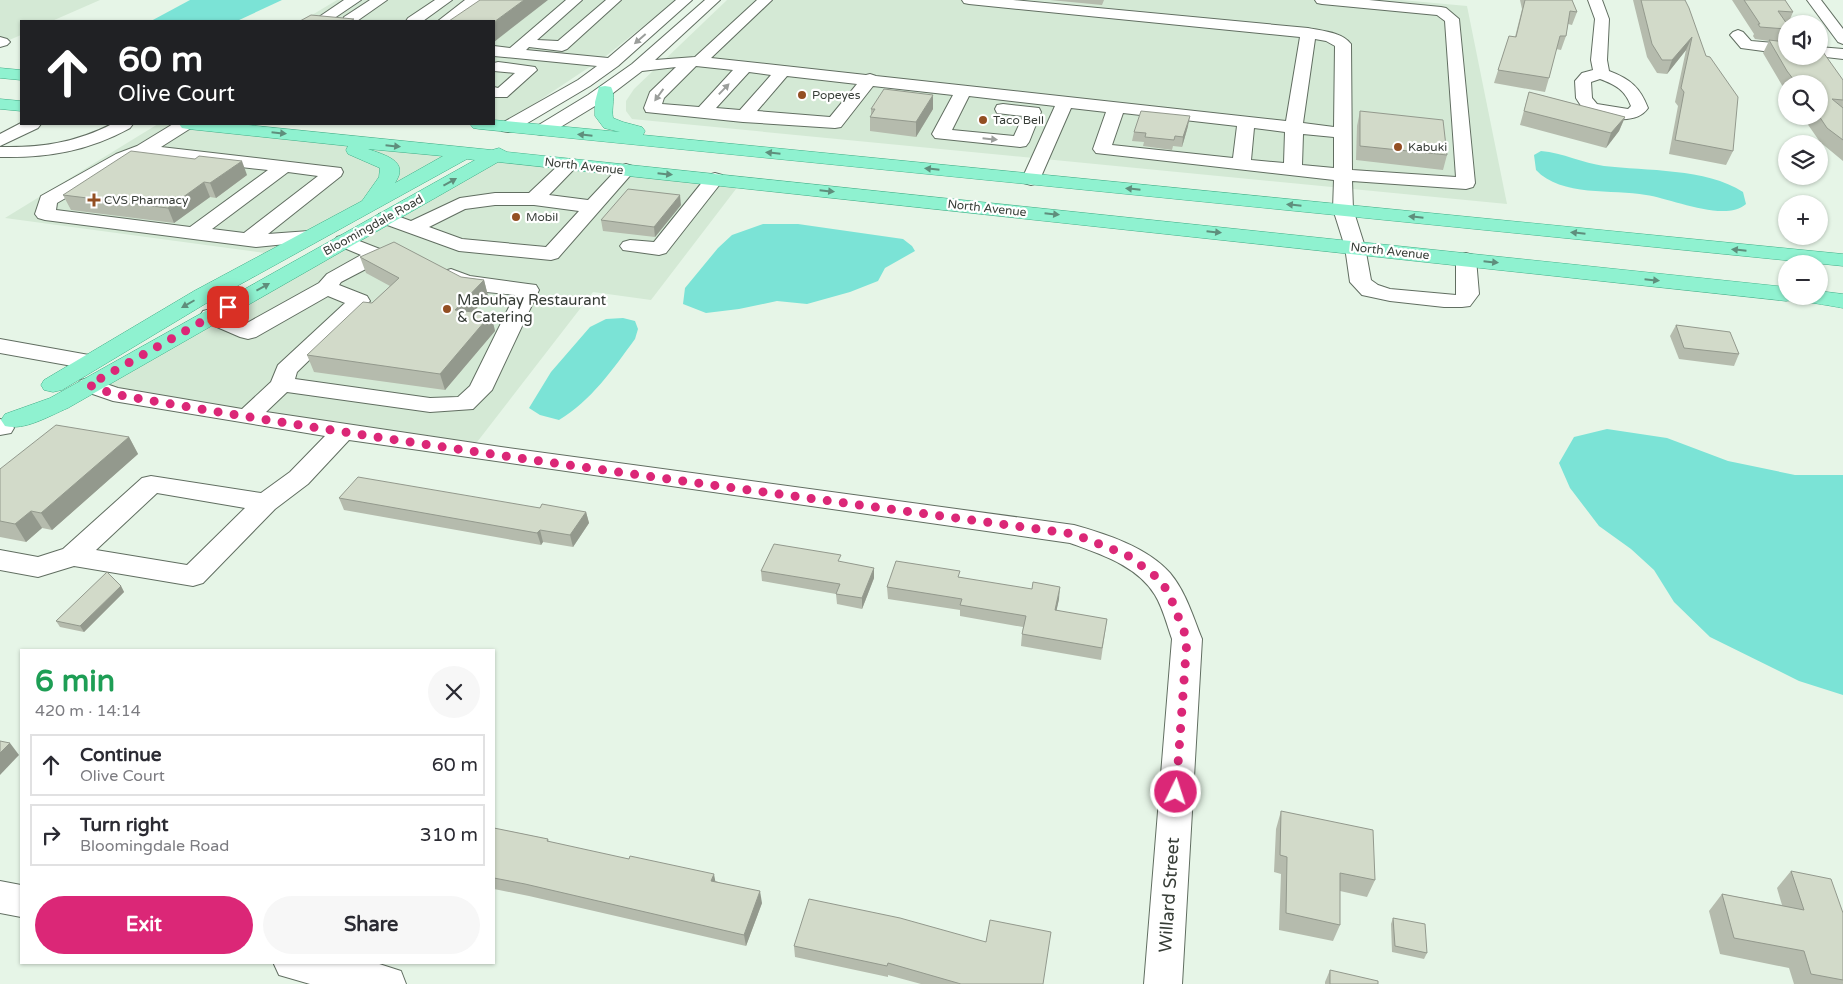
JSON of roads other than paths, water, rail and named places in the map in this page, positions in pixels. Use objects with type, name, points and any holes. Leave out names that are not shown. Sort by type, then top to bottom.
[{"type":"main road","points":[[0,73],[20,75]]},
{"type":"main road","points":[[606,91],[602,115],[613,126],[721,148]]},
{"type":"main road","points":[[0,104],[20,106]]},
{"type":"main road","name":"North Avenue","points":[[196,125],[1778,293]]},
{"type":"main road","points":[[489,125],[1843,260]]},
{"type":"main road","name":"Bloomingdale Road","points":[[89,373],[211,316],[344,241],[377,211],[463,153],[508,127]]},
{"type":"main road","name":"Bloomingdale Road","points":[[4,426],[59,403],[89,373],[259,264],[309,237],[377,211],[495,156],[543,130]]},
{"type":"main road","points":[[327,138],[382,160],[390,166],[389,177],[377,211]]},
{"type":"main road","points":[[1828,300],[1842,302]]},
{"type":"street","points":[[322,20],[354,0]]},
{"type":"street","points":[[349,20],[380,0]]},
{"type":"street","points":[[414,20],[444,0]]},
{"type":"street","points":[[446,20],[474,0]]},
{"type":"street","points":[[503,54],[576,0]]},
{"type":"street","points":[[503,54],[562,46],[614,0]]},
{"type":"street","name":"Bloomingdale Road","points":[[508,127],[568,93],[612,63],[686,0]]},
{"type":"street","name":"Bloomingdale Road","points":[[543,130],[606,91],[638,67],[713,0]]},
{"type":"street","points":[[765,0],[656,96],[652,108],[743,117],[835,123],[866,84]]},
{"type":"street","points":[[969,0],[1308,33],[1330,37],[1343,44],[1343,210],[1355,247],[1361,282],[1370,290],[1390,295],[1462,301],[1468,294],[1466,259]]},
{"type":"street","points":[[1116,108],[1102,149],[1343,175],[1466,183],[1452,19],[1441,11],[1322,0]]},
{"type":"street","points":[[1595,0],[1602,19],[1599,60],[1601,74]]},
{"type":"street","points":[[1814,0],[1843,39]]},
{"type":"street","points":[[1292,170],[1294,127],[1308,33]]},
{"type":"street","points":[[1738,35],[1746,45],[1778,48]]},
{"type":"street","points":[[664,44],[676,55],[696,61],[784,70],[929,97],[936,87],[960,97],[1034,112],[1020,142],[941,134],[960,97]]},
{"type":"street","points":[[1828,53],[1843,54]]},
{"type":"street","points":[[503,54],[612,63]]},
{"type":"street","points":[[498,92],[529,70],[503,54]]},
{"type":"street","points":[[638,67],[696,61]]},
{"type":"street","points":[[702,113],[746,66]]},
{"type":"street","points":[[743,117],[784,70]]},
{"type":"street","points":[[1004,96],[1012,81],[1106,92]]},
{"type":"street","points":[[960,97],[1004,96],[1343,133]]},
{"type":"street","points":[[1031,179],[1065,102]]},
{"type":"street","points":[[1241,164],[1246,122]]},
{"type":"street","points":[[0,141],[30,125]]},
{"type":"street","points":[[0,152],[44,152],[83,145],[122,125]]},
{"type":"street","points":[[184,125],[143,150],[122,158],[48,200],[45,214],[252,241],[309,237]]},
{"type":"street","points":[[143,150],[334,172],[252,241]]},
{"type":"street","points":[[534,200],[570,164]]},
{"type":"street","points":[[194,233],[285,166]]},
{"type":"street","points":[[377,211],[412,228],[459,245],[551,254],[626,170]]},
{"type":"street","points":[[630,246],[659,249],[715,179]]},
{"type":"street","points":[[412,228],[460,204],[495,199],[534,200],[594,206]]},
{"type":"street","points":[[252,241],[259,264]]},
{"type":"street","points":[[344,241],[378,255]]},
{"type":"street","points":[[211,316],[248,332],[327,288],[334,278],[378,255],[401,249]]},
{"type":"street","points":[[282,384],[430,405],[464,404],[480,390],[528,290],[465,282],[433,266]]},
{"type":"street","points":[[247,417],[282,384],[286,370],[360,301],[327,288]]},
{"type":"street","name":"Willard Street","points":[[0,346],[89,373],[113,394],[343,432],[1074,534],[1127,555],[1154,575],[1168,591],[1187,639],[1163,984]]},
{"type":"street","points":[[73,556],[193,576],[266,504],[299,478],[343,432]]},
{"type":"street","points":[[0,560],[38,567],[73,556],[152,484],[266,504]]},
{"type":"street","points":[[0,897],[20,901]]},
{"type":"street","points":[[301,964],[387,984]]},
{"type":"water","points":[[190,0],[282,0],[239,20],[153,20]]},
{"type":"water","points":[[1541,151],[1604,166],[1675,172],[1712,179],[1728,184],[1743,192],[1746,204],[1737,209],[1725,211],[1711,210],[1646,195],[1573,188],[1547,179],[1536,170],[1534,155]]},
{"type":"water","points":[[763,224],[798,224],[903,239],[915,251],[885,268],[878,281],[850,292],[807,304],[777,301],[739,309],[706,313],[683,304],[685,288],[718,248],[732,235]]},
{"type":"water","points":[[623,318],[635,321],[638,329],[635,339],[601,384],[581,404],[559,420],[540,415],[529,408],[551,372],[590,327],[606,319]]},
{"type":"water","points":[[1607,429],[1667,438],[1728,461],[1795,475],[1843,475],[1843,695],[1799,681],[1710,637],[1674,602],[1654,570],[1631,549],[1599,526],[1570,488],[1559,463],[1574,437]]},
{"type":"place","name":"Popeyes","points":[[802,95]]},
{"type":"place","name":"Taco Bell","points":[[983,120]]},
{"type":"place","name":"Kabuki","points":[[1398,147]]},
{"type":"place","name":"CVS Pharmacy","points":[[94,200]]},
{"type":"place","name":"Mobil","points":[[516,217]]},
{"type":"place","name":"Mabuhay Restaurant & Catering","points":[[447,309]]}]
